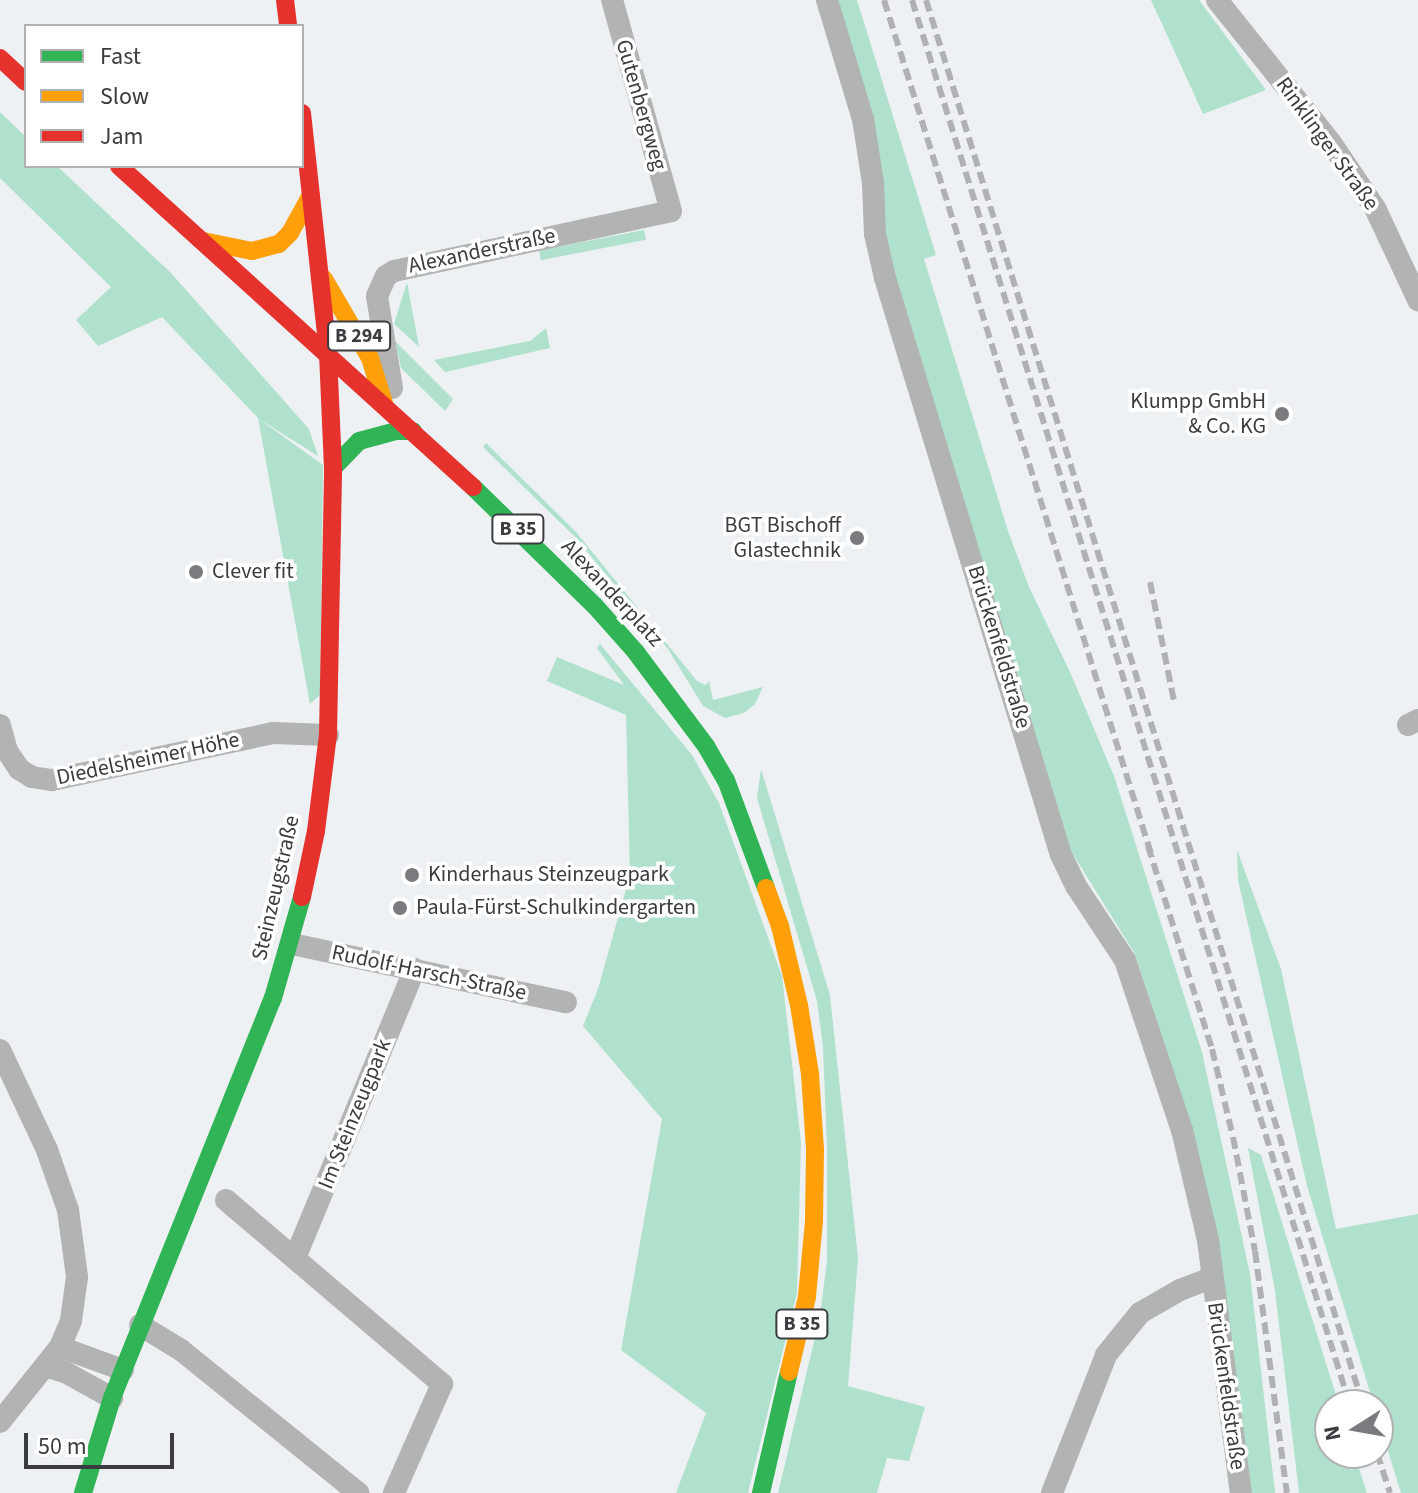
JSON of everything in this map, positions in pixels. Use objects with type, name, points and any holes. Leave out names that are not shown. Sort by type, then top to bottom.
[{"type":"main road","points":[[285,0],[288,24]]},
{"type":"main road","points":[[0,58],[24,80]]},
{"type":"main road","name":"B 294","points":[[304,131],[322,275],[328,353]]},
{"type":"main road","name":"B 35","points":[[121,168],[328,353]]},
{"type":"main road","points":[[203,241],[252,251],[279,244],[290,233],[311,195]]},
{"type":"main road","name":"B 294","points":[[322,275],[360,336],[389,408]]},
{"type":"main road","name":"Alexanderplatz","points":[[328,353],[595,606],[635,651],[706,746],[726,780],[780,926],[799,1005],[810,1074],[814,1193],[807,1297],[761,1493]]},
{"type":"main road","name":"Steinzeugstraße","points":[[83,1493],[112,1398],[292,944],[316,831],[328,735],[333,468],[328,353]]},
{"type":"main road","points":[[333,468],[359,441],[397,431],[413,431]]},
{"type":"street","name":"Gutenbergweg","points":[[612,0],[671,211]]},
{"type":"street","name":"Brückenfeldstraße","points":[[827,0],[863,119],[873,183],[875,234],[885,278],[1061,855],[1076,886],[1125,960],[1162,1065],[1200,1198],[1241,1493]]},
{"type":"street","name":"Rinklinger Straße","points":[[1217,0],[1331,143],[1375,208],[1418,300]]},
{"type":"street","name":"Alexanderstraße","points":[[389,408],[377,296],[386,276],[408,266],[671,211]]},
{"type":"street","name":"Diedelsheimer Höhe","points":[[0,725],[7,751],[19,769],[32,777],[52,780],[273,733],[328,735]]},
{"type":"street","name":"Rudolf-Harsch-Straße","points":[[292,944],[566,1002]]},
{"type":"street","name":"Im Steinzeugpark","points":[[295,1258],[415,969]]},
{"type":"street","points":[[0,1050],[47,1150],[68,1210],[77,1277],[71,1321],[60,1347],[0,1422]]},
{"type":"street","points":[[226,1200],[442,1384],[394,1493]]},
{"type":"street","name":"Brückenfeldstraße","points":[[1052,1493],[1106,1355],[1140,1313],[1180,1290],[1212,1278]]},
{"type":"street","points":[[140,1325],[181,1350],[346,1489]]},
{"type":"street","points":[[60,1347],[123,1370]]},
{"type":"street","points":[[45,1366],[65,1372],[112,1398]]},
{"type":"green space","points":[[836,0],[857,0],[936,255],[924,259],[1009,534],[1029,587],[1070,672],[1114,776],[1202,1052],[1250,1274],[1275,1493],[1244,1493],[1218,1239],[1191,1127],[1135,954],[1071,851],[889,275]]},
{"type":"green space","points":[[1151,0],[1199,0],[1266,90],[1203,114]]},
{"type":"green space","points":[[0,112],[24,135],[24,168],[59,168],[171,273],[309,429],[318,456],[259,419],[323,465],[320,695],[310,704],[258,418],[162,317],[98,346],[76,320],[111,287],[0,178]]},
{"type":"green space","points":[[644,230],[646,240],[541,260],[539,250]]},
{"type":"green space","points":[[407,282],[419,347],[394,324]]},
{"type":"green space","points":[[546,328],[550,348],[445,372],[434,360],[530,341]]},
{"type":"green space","points":[[395,341],[453,399],[445,411],[401,368]]},
{"type":"green space","points":[[486,443],[576,532],[697,681],[706,685],[709,681],[713,700],[763,687],[755,704],[744,713],[725,718],[703,706],[668,649],[574,536],[483,447]]},
{"type":"green space","points":[[600,644],[692,755],[719,803],[782,976],[801,1142],[797,1293],[748,1493],[676,1493],[706,1413],[621,1350],[662,1119],[583,1026],[598,989],[630,875],[626,715],[547,681],[557,657],[624,685],[597,648]]},
{"type":"green space","points":[[761,769],[830,995],[858,1258],[848,1386],[925,1407],[909,1461],[887,1458],[877,1493],[778,1493],[820,1316],[827,1260],[827,1150],[823,1047],[817,1001],[757,798]]},
{"type":"green space","points":[[1237,850],[1281,969],[1336,1229],[1418,1214],[1418,1493],[1401,1493],[1394,1469],[1394,1389],[1369,1389],[1307,1186],[1238,880]]},
{"type":"green space","points":[[1248,1148],[1261,1155],[1334,1389],[1314,1389],[1314,1469],[1359,1469],[1367,1493],[1299,1493],[1275,1291]]},
{"type":"railway","points":[[884,0],[1152,857]]},
{"type":"railway","points":[[912,0],[1345,1389]]},
{"type":"railway","points":[[926,0],[1358,1389]]},
{"type":"railway","points":[[1150,582],[1174,701]]},
{"type":"railway","points":[[1148,846],[1212,1049],[1233,1137],[1255,1251],[1287,1493]]},
{"type":"railway","points":[[1382,1469],[1390,1493]]},
{"type":"traffic: fast","points":[[333,468],[359,441],[397,431],[413,431]]},
{"type":"traffic: fast","points":[[473,487],[595,606],[635,651],[706,746],[726,780],[766,888]]},
{"type":"traffic: fast","points":[[83,1493],[112,1398],[273,998],[302,897]]},
{"type":"traffic: fast","points":[[761,1493],[789,1372]]},
{"type":"traffic: slow","points":[[203,241],[252,251],[279,244],[290,233],[311,195]]},
{"type":"traffic: slow","points":[[324,279],[370,358],[384,403]]},
{"type":"traffic: slow","points":[[766,888],[780,926],[799,1005],[810,1074],[815,1150],[814,1221],[807,1297],[789,1372]]},
{"type":"traffic: jam","points":[[285,0],[288,24]]},
{"type":"traffic: jam","points":[[0,58],[24,80]]},
{"type":"traffic: jam","points":[[304,131],[328,353]]},
{"type":"traffic: jam","points":[[121,168],[473,487]]},
{"type":"traffic: jam","points":[[302,897],[316,831],[328,735],[333,468],[328,353]]},
{"type":"place","name":"Klumpp GmbH & Co. KG","points":[[1282,414]]},
{"type":"place","name":"BGT Bischoff Glastechnik","points":[[857,538]]},
{"type":"place","name":"Clever fit","points":[[196,572]]},
{"type":"place","name":"Kinderhaus Steinzeugpark","points":[[412,875]]},
{"type":"place","name":"Paula-Fürst-Schulkindergarten","points":[[400,908]]}]
